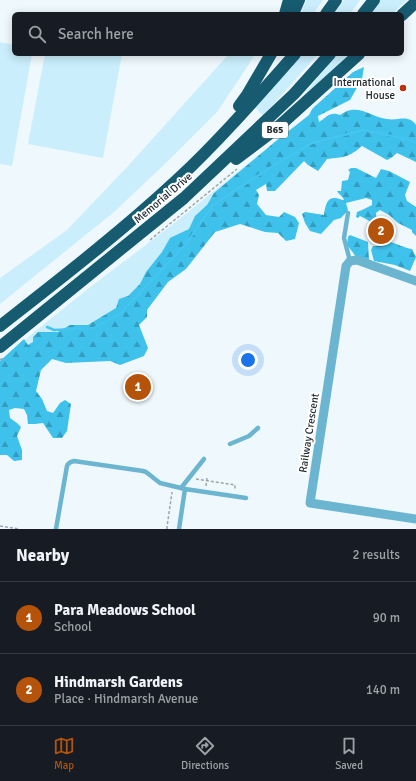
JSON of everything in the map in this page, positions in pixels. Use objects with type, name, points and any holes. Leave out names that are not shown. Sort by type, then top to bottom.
[{"type":"highway","points":[[286,12],[289,0]]},
{"type":"highway","points":[[294,12],[299,0]]},
{"type":"highway","points":[[327,12],[336,0]]},
{"type":"highway","points":[[365,12],[374,0]]},
{"type":"highway","points":[[404,13],[416,2]]},
{"type":"highway","points":[[205,152],[247,95],[270,56]]},
{"type":"highway","name":"Memorial Drive","points":[[0,326],[104,244],[177,180],[241,114],[293,56]]},
{"type":"highway","name":"Memorial Drive","points":[[3,346],[184,198],[294,94],[328,56]]},
{"type":"highway","name":"B65","points":[[184,198],[277,128],[357,56]]},
{"type":"street","points":[[350,261],[357,260],[416,281]]},
{"type":"street","name":"Railway Crescent","points":[[350,261],[346,266],[310,503],[416,519]]},
{"type":"lane","points":[[348,213],[344,238],[350,261]]},
{"type":"lane","points":[[230,444],[249,436],[258,428]]},
{"type":"lane","points":[[179,529],[183,488],[188,478],[204,458]]},
{"type":"lane","points":[[56,529],[67,466],[72,461],[143,471],[160,483],[246,498]]},
{"type":"path","points":[[188,478],[235,485]]},
{"type":"path","points":[[234,496],[235,485],[237,482]]},
{"type":"path","points":[[167,529],[173,486]]},
{"type":"path","points":[[0,526],[19,529]]},
{"type":"shaded area","points":[[306,0],[323,0],[314,12],[302,12]]},
{"type":"shaded area","points":[[344,0],[360,0],[351,12],[335,12]]},
{"type":"shaded area","points":[[380,0],[407,0],[394,12],[371,12]]},
{"type":"shaded area","points":[[0,42],[12,45],[12,56],[32,56],[12,166],[0,164]]},
{"type":"shaded area","points":[[45,56],[122,56],[103,158],[28,144]]},
{"type":"shaded area","points":[[227,56],[254,56],[217,112],[170,159],[114,212],[0,304],[0,278],[67,230],[129,165]]},
{"type":"shaded area","points":[[298,56],[316,56],[263,116],[255,107]]},
{"type":"shaded area","points":[[335,56],[349,56],[291,111]]},
{"type":"shaded area","points":[[293,127],[290,164],[222,212],[118,329],[0,361],[89,288],[172,225]]},
{"type":"green space","points":[[364,67],[362,79],[350,100],[318,116],[319,122],[331,114],[340,115],[348,110],[360,110],[383,118],[410,120],[416,125],[416,162],[397,153],[387,160],[362,146],[346,156],[327,159],[318,171],[304,161],[275,191],[267,191],[266,184],[256,190],[259,195],[257,204],[266,215],[279,217],[284,212],[295,217],[299,223],[295,239],[286,241],[278,233],[265,232],[240,224],[215,232],[186,269],[168,282],[147,310],[147,317],[139,325],[148,348],[144,356],[120,365],[110,361],[66,363],[52,359],[41,370],[36,391],[42,399],[47,411],[53,413],[60,403],[65,400],[71,404],[67,431],[62,438],[53,438],[43,423],[28,424],[27,415],[24,409],[15,408],[9,410],[10,418],[21,427],[17,436],[22,450],[22,460],[14,461],[7,455],[0,455],[0,361],[24,339],[28,345],[33,342],[33,337],[38,332],[58,332],[70,325],[88,325],[116,308],[119,299],[128,296],[140,284],[146,272],[162,252],[170,238],[189,229],[195,216],[207,205],[214,193],[309,115],[312,109],[353,72]]},
{"type":"green space","points":[[351,168],[356,168],[376,178],[381,169],[389,171],[410,182],[405,195],[407,201],[416,207],[416,236],[412,230],[398,223],[389,215],[380,210],[376,213],[377,225],[360,216],[358,218],[356,217],[357,212],[372,205],[372,200],[366,198],[346,203],[348,210],[341,218],[334,220],[321,234],[310,231],[302,214],[305,212],[324,215],[326,204],[330,199],[335,198],[344,200],[337,191],[341,191],[342,181],[348,180],[350,172],[348,170]]},
{"type":"green space","points":[[350,235],[368,242],[369,260],[357,260],[347,245],[348,237]]},
{"type":"green space","points":[[390,242],[412,249],[416,257],[410,271],[395,265],[374,261],[371,250],[373,246],[380,246],[383,243]]},
{"type":"waterway","points":[[47,327],[54,330],[94,328],[120,314],[186,244],[213,205],[268,169],[312,143],[364,130],[410,140],[416,143]]},
{"type":"place","name":"International House","points":[[403,88]]},
{"type":"place","name":"Hindmarsh Gardens","points":[[381,231]]},
{"type":"place","name":"Para Meadows School","points":[[138,387]]}]
